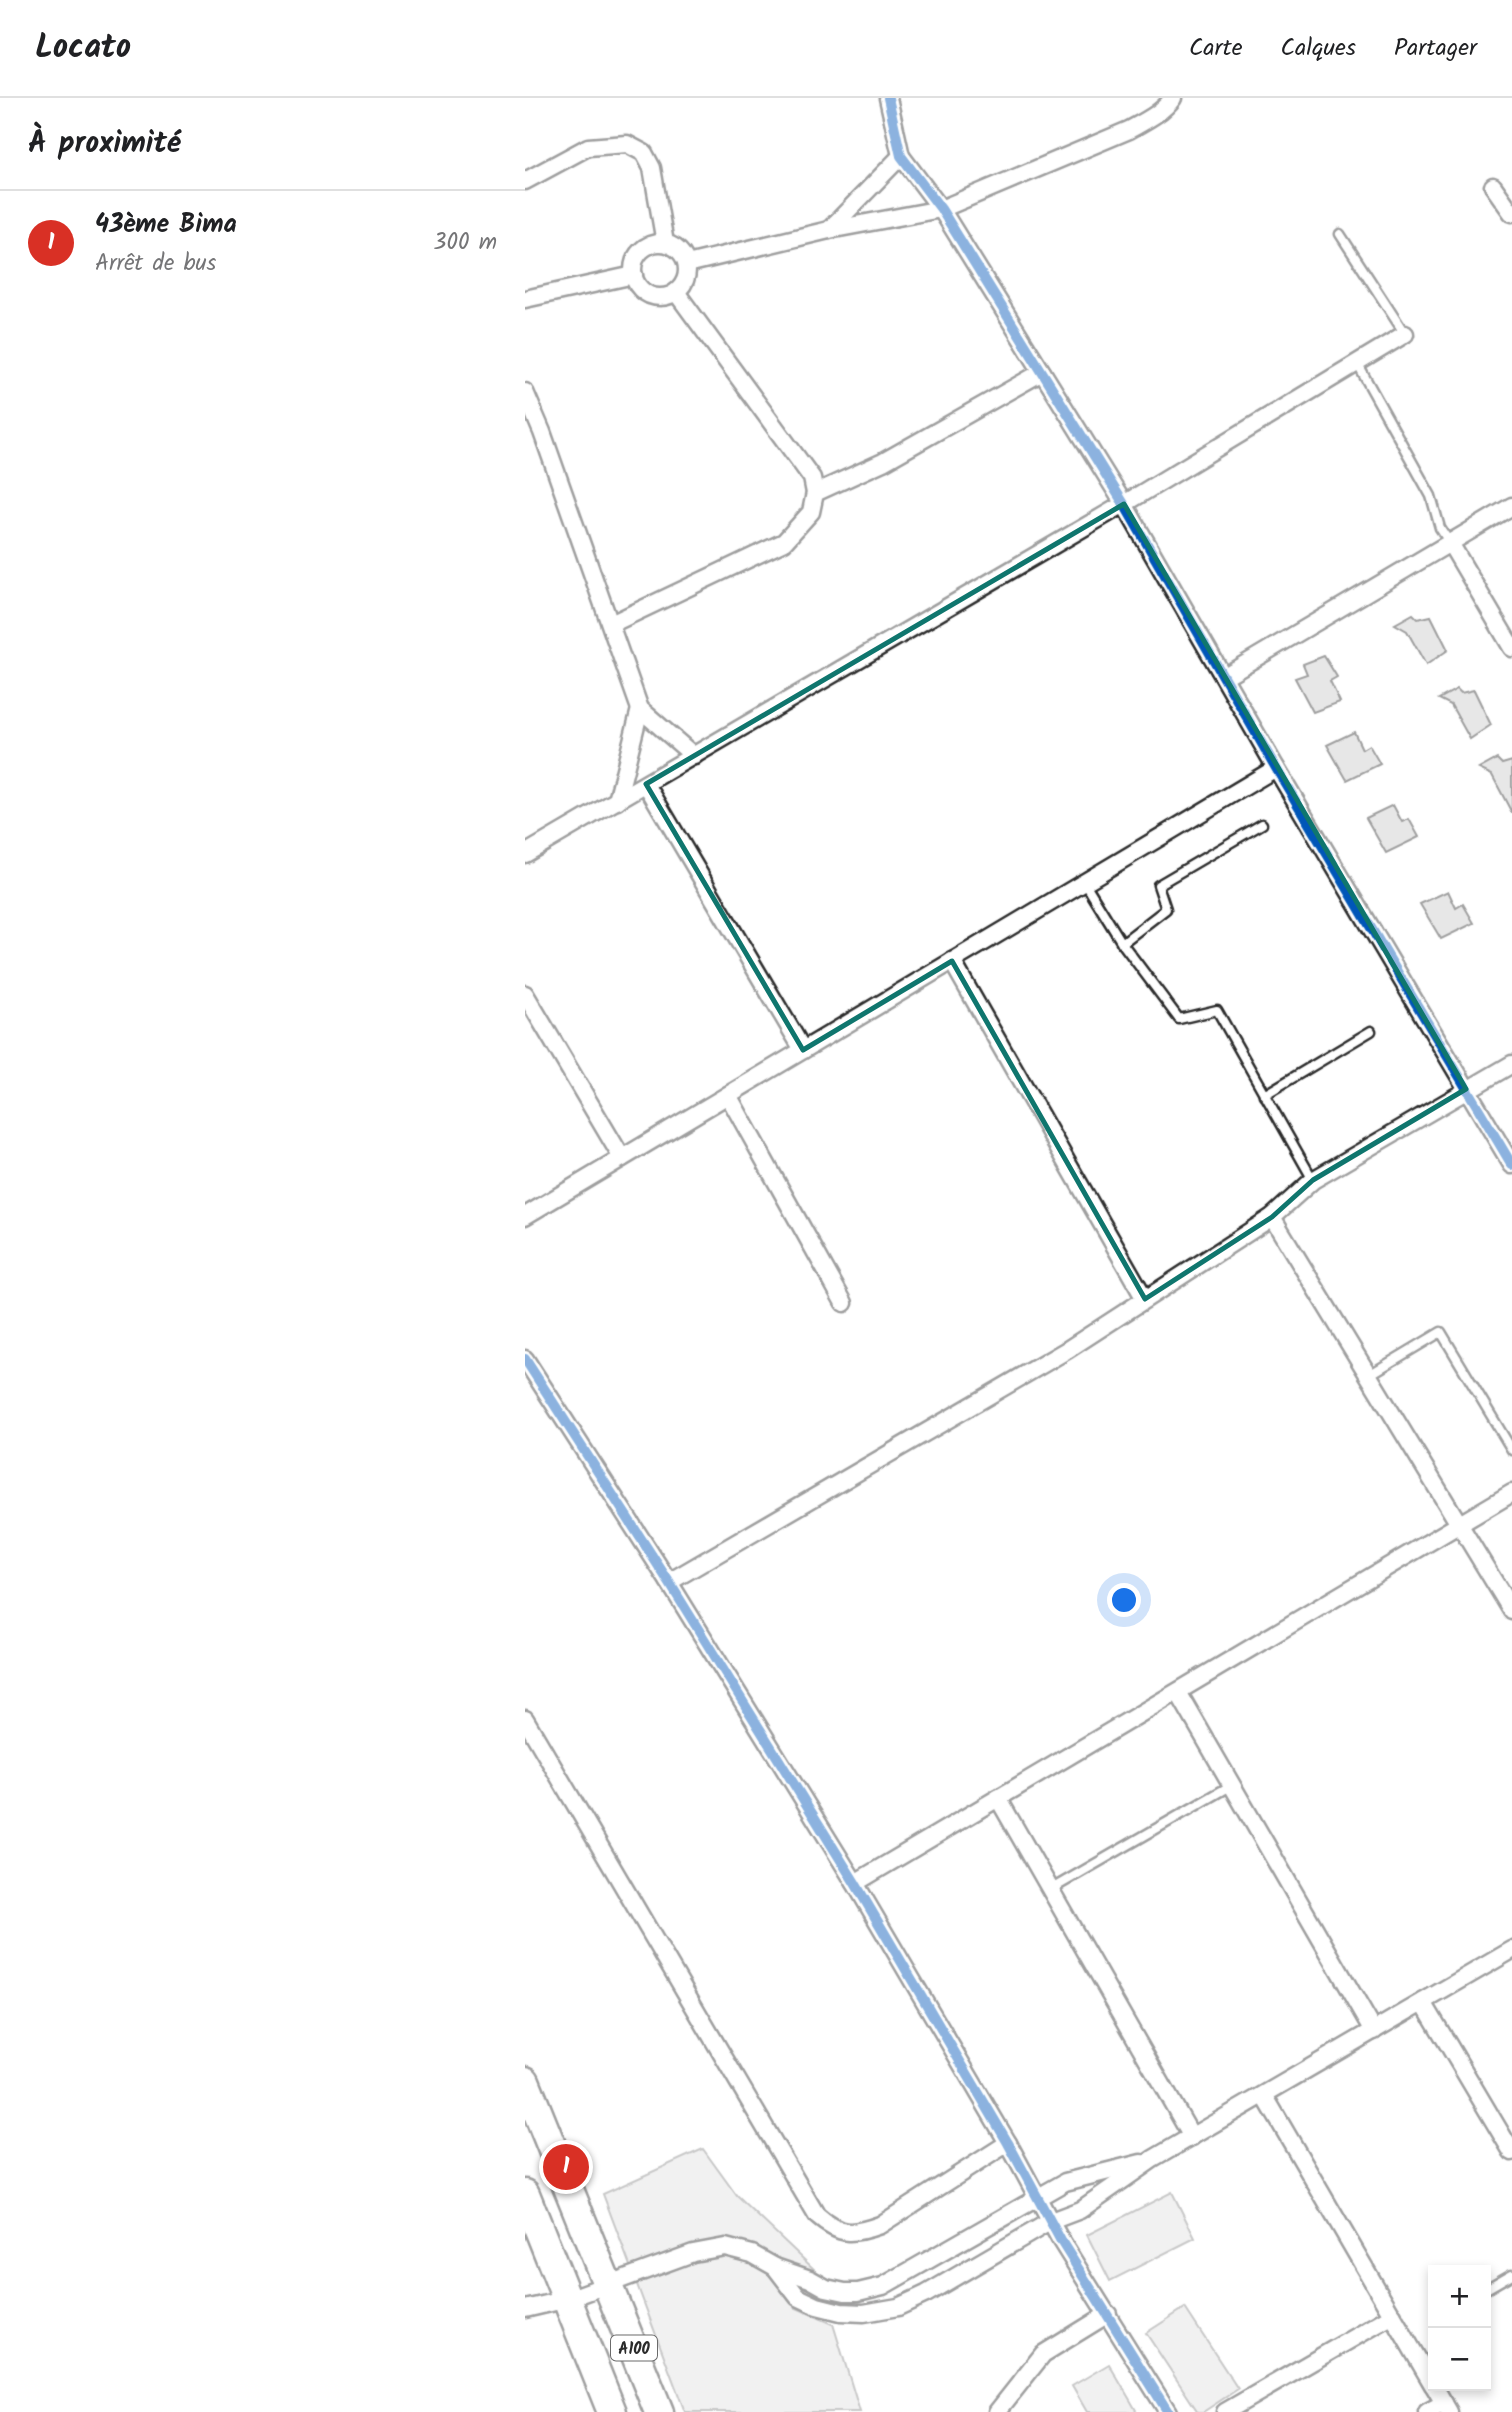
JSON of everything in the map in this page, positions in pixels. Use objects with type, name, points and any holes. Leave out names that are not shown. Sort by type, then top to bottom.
[{"type":"highway","name":"A100","points":[[525,2081],[659,2412]]},
{"type":"highway","name":"A100","points":[[525,2194],[612,2412]]},
{"type":"street","points":[[888,98],[901,156],[941,209],[1124,504],[1276,768],[1512,1165]]},
{"type":"street","points":[[687,264],[829,230],[941,209],[1129,130],[1151,118],[1173,98]]},
{"type":"street","points":[[525,181],[588,147],[627,144],[644,153],[652,168],[665,243]]},
{"type":"street","points":[[829,230],[901,156]]},
{"type":"street","points":[[1493,186],[1512,213]]},
{"type":"street","points":[[665,243],[675,247],[683,254],[687,264],[683,285],[666,296],[646,293],[638,285],[634,275],[638,255],[655,244],[665,243]]},
{"type":"street","points":[[525,299],[634,275]]},
{"type":"street","points":[[611,624],[784,542],[811,512],[815,493],[812,478],[676,292]]},
{"type":"street","points":[[525,854],[1124,504],[1358,365],[1405,334]]},
{"type":"street","points":[[815,493],[883,462],[1042,372]]},
{"type":"street","points":[[525,392],[542,432],[640,709],[694,756]]},
{"type":"street","points":[[1225,676],[1512,506]]},
{"type":"street","points":[[1450,543],[1512,648]]},
{"type":"street","points":[[617,801],[640,709]]},
{"type":"street","points":[[525,1216],[1276,768]]},
{"type":"street","points":[[646,784],[803,1050]]},
{"type":"street","points":[[952,961],[1145,1299]]},
{"type":"street","points":[[525,994],[622,1158]]},
{"type":"street","points":[[669,1582],[1067,1350],[1272,1217],[1313,1180],[1512,1064]]},
{"type":"street","points":[[728,1095],[844,1303]]},
{"type":"street","points":[[1272,1217],[1512,1611]]},
{"type":"street","points":[[525,1359],[669,1582],[855,1882],[1051,2221],[1168,2412]]},
{"type":"street","points":[[855,1882],[1512,1493]]},
{"type":"street","points":[[1178,1692],[1374,2031]]},
{"type":"street","points":[[525,1719],[810,2204],[824,2223],[832,2230],[856,2233],[880,2225],[1008,2143]]},
{"type":"street","points":[[998,1798],[1192,2137]]},
{"type":"street","points":[[775,2267],[798,2297],[817,2306],[841,2312],[877,2311],[898,2307],[926,2294],[1051,2221],[1080,2210],[1153,2160],[1512,1950]]},
{"type":"street","points":[[1423,2002],[1511,2146]]},
{"type":"street","points":[[1264,2095],[1428,2375]]},
{"type":"street","points":[[525,2309],[568,2299],[708,2249],[725,2248],[752,2254],[775,2267],[810,2278],[826,2288],[845,2292],[871,2290],[883,2286],[1065,2182],[1153,2160]]},
{"type":"street","points":[[1065,2182],[1080,2210]]},
{"type":"street","points":[[997,2412],[1043,2354],[1108,2314]]},
{"type":"street","points":[[1225,2412],[1393,2315]]},
{"type":"street","points":[[1427,2412],[1446,2407],[1437,2391]]},
{"type":"lane","points":[[1340,234],[1405,334]]},
{"type":"lane","points":[[1358,365],[1431,496],[1440,527],[1450,543]]},
{"type":"lane","points":[[1122,943],[1166,909],[1158,885],[1262,824]]},
{"type":"lane","points":[[1085,883],[1122,943],[1179,1020],[1217,1010],[1313,1180]]},
{"type":"lane","points":[[1264,1095],[1371,1031]]},
{"type":"lane","points":[[1369,1375],[1441,1332],[1512,1450]]},
{"type":"lane","points":[[1050,1890],[1232,1785]]},
{"type":"lane","points":[[1491,2286],[1512,2274]]},
{"type":"highlighted area","points":[[1124,504],[1466,1089],[1313,1180],[1272,1217],[1145,1299],[952,961],[803,1050],[646,784]]},
{"type":"shaded area","points":[[703,2149],[737,2196],[818,2273],[810,2279],[794,2307],[833,2324],[860,2412],[685,2412],[603,2194]]},
{"type":"shaded area","points":[[1172,2192],[1195,2238],[1110,2281],[1087,2235]]},
{"type":"shaded area","points":[[1185,2308],[1238,2389],[1203,2412],[1198,2412],[1146,2333]]},
{"type":"shaded area","points":[[1109,2364],[1137,2412],[1087,2412],[1072,2386]]},
{"type":"building","points":[[1413,614],[1418,619],[1431,616],[1448,650],[1426,665],[1407,631],[1395,624]]},
{"type":"building","points":[[1324,656],[1337,677],[1330,681],[1340,702],[1313,712],[1295,678],[1307,674],[1303,664]]},
{"type":"building","points":[[1457,689],[1461,693],[1474,690],[1491,725],[1470,739],[1451,705],[1439,699]]},
{"type":"building","points":[[1354,732],[1362,749],[1369,745],[1380,764],[1347,780],[1327,745]]},
{"type":"building","points":[[1497,759],[1502,764],[1512,761],[1512,813],[1492,775],[1479,769]]},
{"type":"building","points":[[1393,805],[1402,822],[1409,819],[1419,837],[1386,853],[1366,818]]},
{"type":"building","points":[[1448,891],[1456,908],[1463,904],[1474,923],[1441,939],[1420,904]]},
{"type":"cycle path","points":[[888,98],[901,156],[941,209],[1124,504],[1276,768],[1512,1165]]},
{"type":"cycle path","points":[[525,1359],[669,1582],[855,1883],[1008,2143],[1061,2241],[1168,2412]]},
{"type":"place","name":"43ème Bima","points":[[566,2167]]}]
